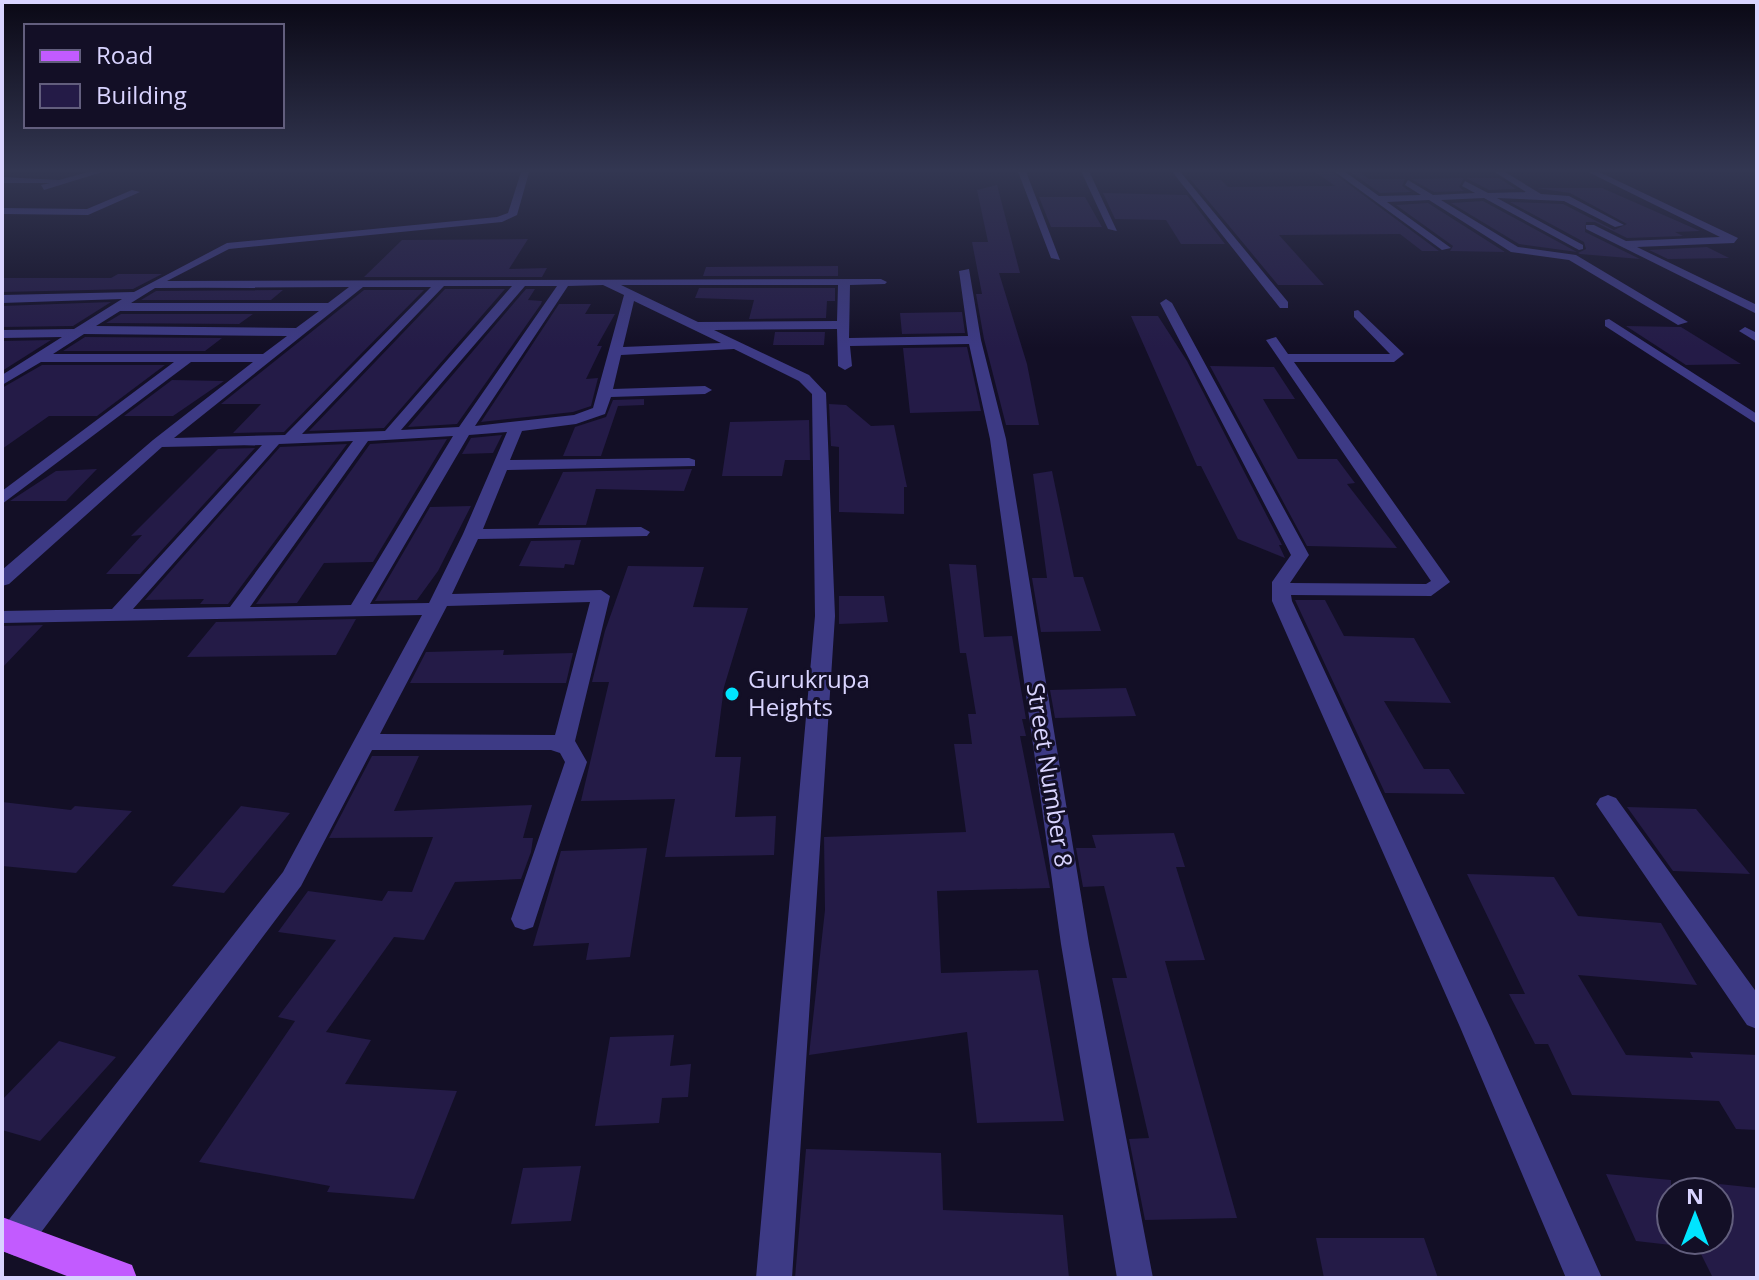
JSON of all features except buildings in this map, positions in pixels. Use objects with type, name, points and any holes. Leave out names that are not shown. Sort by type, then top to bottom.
[{"type":"main road","points":[[9,1236],[119,1278]]},
{"type":"street","points":[[2,381],[144,290],[227,246],[399,229]]},
{"type":"street","points":[[1044,229],[1056,258]]},
{"type":"street","points":[[1222,229],[1284,305]]},
{"type":"street","points":[[1420,229],[1446,248]]},
{"type":"street","points":[[1482,229],[1515,250],[1572,257],[1682,322]]},
{"type":"street","points":[[1546,229],[1579,247]]},
{"type":"street","points":[[1593,229],[1757,310]]},
{"type":"street","points":[[1624,244],[1734,240],[1711,229]]},
{"type":"street","name":"Street Number 8","points":[[965,271],[975,340],[998,439],[1075,944],[1135,1278]]},
{"type":"street","points":[[357,610],[464,431],[565,282]]},
{"type":"street","points":[[605,282],[804,378],[819,393],[825,616],[774,1278]]},
{"type":"street","points":[[844,282],[845,366]]},
{"type":"street","points":[[2,299],[144,290],[440,284],[881,282]]},
{"type":"street","points":[[391,433],[521,283]]},
{"type":"street","points":[[117,615],[282,439],[440,284]]},
{"type":"street","points":[[2,580],[158,443],[358,286]]},
{"type":"street","points":[[158,443],[516,428],[595,416],[605,393],[630,294]]},
{"type":"street","points":[[1166,303],[1300,555],[1280,589],[1282,601],[1584,1278]]},
{"type":"street","points":[[117,307],[331,307]]},
{"type":"street","points":[[1285,358],[1394,358],[1397,354],[1358,314]]},
{"type":"street","points":[[1609,323],[1757,420]]},
{"type":"street","points":[[694,326],[843,325]]},
{"type":"street","points":[[2,334],[299,332]]},
{"type":"street","points":[[843,342],[975,340]]},
{"type":"street","points":[[1272,340],[1441,582],[1431,590],[1280,589]]},
{"type":"street","points":[[616,351],[735,346]]},
{"type":"street","points":[[38,358],[266,358]]},
{"type":"street","points":[[2,499],[188,358]]},
{"type":"street","points":[[605,393],[705,390]]},
{"type":"street","points":[[9,1236],[292,879],[438,604],[472,534],[516,428]]},
{"type":"street","points":[[236,612],[365,435]]},
{"type":"street","points":[[501,465],[689,463]]},
{"type":"street","points":[[472,534],[641,532]]},
{"type":"street","points":[[2,617],[357,610],[601,596],[563,746]]},
{"type":"street","points":[[365,742],[551,742],[568,747],[576,762],[524,919]]},
{"type":"street","points":[[1608,804],[1757,1016]]},
{"type":"place","name":"Gurukrupa Heights","points":[[732,694]]}]
